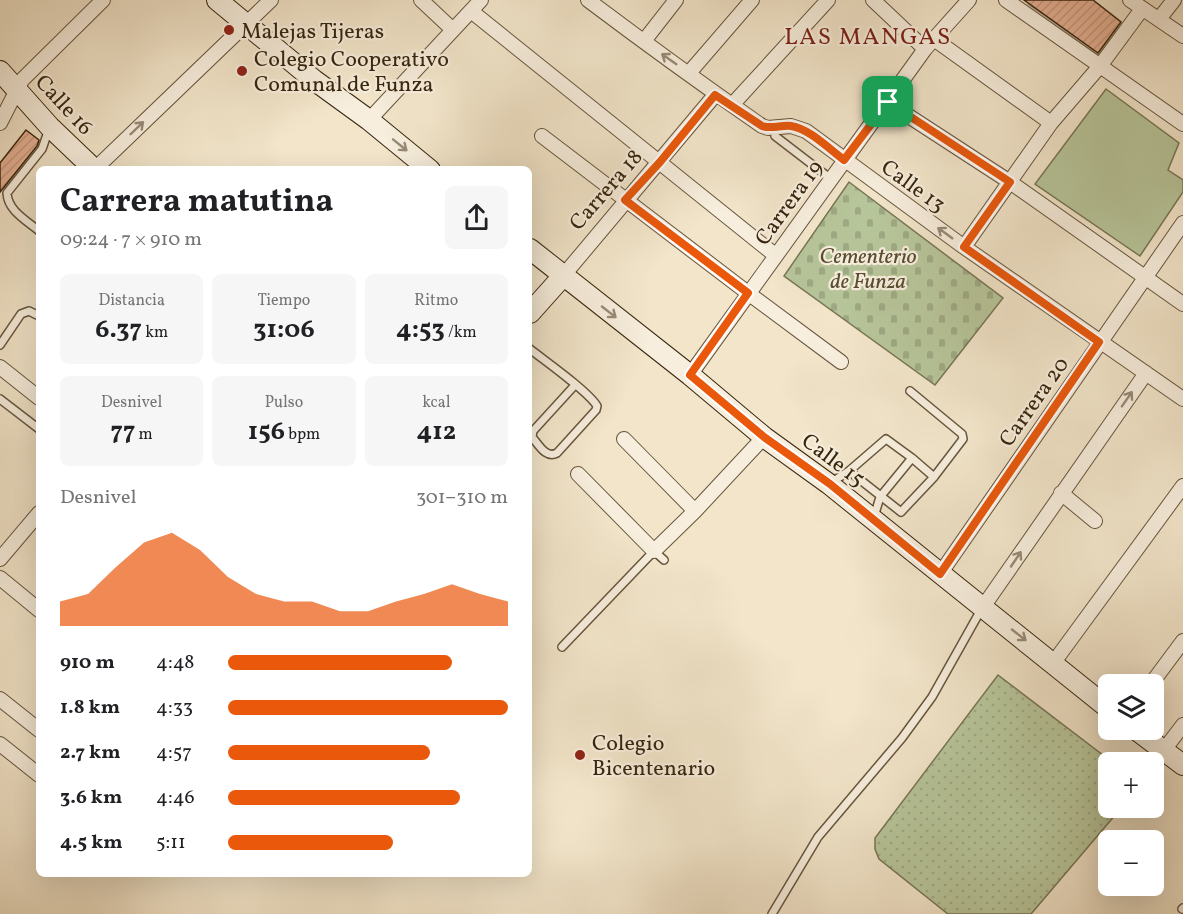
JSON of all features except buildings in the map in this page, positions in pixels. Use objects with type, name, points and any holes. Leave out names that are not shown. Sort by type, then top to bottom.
[{"type":"street","points":[[0,123],[17,89],[30,71],[103,0]]},
{"type":"street","points":[[217,0],[314,80],[369,120],[425,166]]},
{"type":"street","points":[[98,166],[272,0]]},
{"type":"street","points":[[422,0],[453,30]]},
{"type":"street","points":[[369,120],[481,0]]},
{"type":"street","name":"Calle 13","points":[[588,0],[689,73],[715,95],[762,126],[768,128],[791,126],[806,131],[964,247],[1183,399]]},
{"type":"street","points":[[644,41],[676,0]]},
{"type":"street","points":[[689,73],[752,0]]},
{"type":"street","points":[[732,105],[828,0]]},
{"type":"street","points":[[873,0],[929,44],[1051,123]]},
{"type":"street","name":"Carrera 19","points":[[690,375],[929,44],[969,0]]},
{"type":"street","points":[[1006,0],[1183,124]]},
{"type":"street","points":[[1130,0],[1183,36]]},
{"type":"street","points":[[1160,19],[1174,0]]},
{"type":"street","points":[[964,247],[1051,123],[1100,66],[1142,9]]},
{"type":"street","points":[[471,11],[775,255]]},
{"type":"street","name":"Calle 16","points":[[0,71],[50,127],[92,166]]},
{"type":"street","name":"Carrera 18","points":[[532,311],[715,95]]},
{"type":"street","points":[[888,102],[1010,182],[1183,304]]},
{"type":"street","points":[[542,136],[841,362]]},
{"type":"street","name":"Carrera 20","points":[[940,574],[1183,223]]},
{"type":"street","name":"Calle 15","points":[[532,251],[690,375],[764,437],[830,484],[1098,699]]},
{"type":"street","points":[[0,367],[13,384],[36,396]]},
{"type":"street","points":[[983,607],[1060,493],[1146,373]]},
{"type":"street","points":[[578,474],[659,556],[695,511],[764,437]]},
{"type":"street","points":[[624,439],[695,511]]},
{"type":"street","points":[[1054,662],[1182,491]]},
{"type":"street","points":[[1060,493],[1095,521]]},
{"type":"street","points":[[0,559],[36,517]]},
{"type":"street","points":[[0,578],[36,608]]},
{"type":"street","points":[[1158,674],[1183,641]]},
{"type":"street","points":[[0,699],[36,728]]},
{"type":"street","points":[[1164,750],[1183,725]]},
{"type":"street","points":[[1150,740],[1183,765]]},
{"type":"street","points":[[0,744],[36,772]]},
{"type":"lane","points":[[36,228],[12,208],[7,193],[42,149],[50,127]]},
{"type":"lane","points":[[776,136],[831,179]]},
{"type":"lane","points":[[0,345],[21,314],[29,311],[36,314]]},
{"type":"lane","points":[[532,351],[575,385],[594,401],[597,406],[596,410],[557,453],[547,454],[532,438],[532,434],[575,385]]},
{"type":"lane","points":[[849,471],[901,512],[962,443],[962,434],[910,391]]},
{"type":"lane","points":[[0,399],[36,427]]},
{"type":"lane","points":[[830,484],[886,439],[934,477]]},
{"type":"lane","points":[[873,519],[880,497],[912,458]]},
{"type":"lane","points":[[562,646],[659,556]]},
{"type":"lane","points":[[772,914],[818,837],[902,738],[932,697],[983,607]]},
{"type":"green space","points":[[1106,89],[1179,143],[1168,170],[1183,180],[1183,192],[1140,256],[1035,184]]},
{"type":"green space","name":"Cementerio de Funza","points":[[849,182],[1003,298],[935,385],[784,276]]},
{"type":"green space","points":[[998,675],[1099,752],[1098,818],[1113,818],[1102,830],[1098,830],[1098,835],[1031,914],[948,914],[879,859],[875,849],[875,838]]},
{"type":"place","name":"Malejas Tijeras","points":[[229,30]]},
{"type":"place","name":"Colegio Cooperativo Comunal de Funza","points":[[242,71]]},
{"type":"place","name":"Colegio Bicentenario","points":[[580,755]]},
{"type":"district","name":"LAS MANGAS","points":[[868,36]]},
{"type":"route","points":[[715,95],[762,126],[768,128],[791,126],[806,131],[844,160],[888,102],[1010,182],[964,247],[1099,342],[940,574],[830,484],[764,437],[690,375],[748,293],[625,200],[660,162],[715,95]]}]
